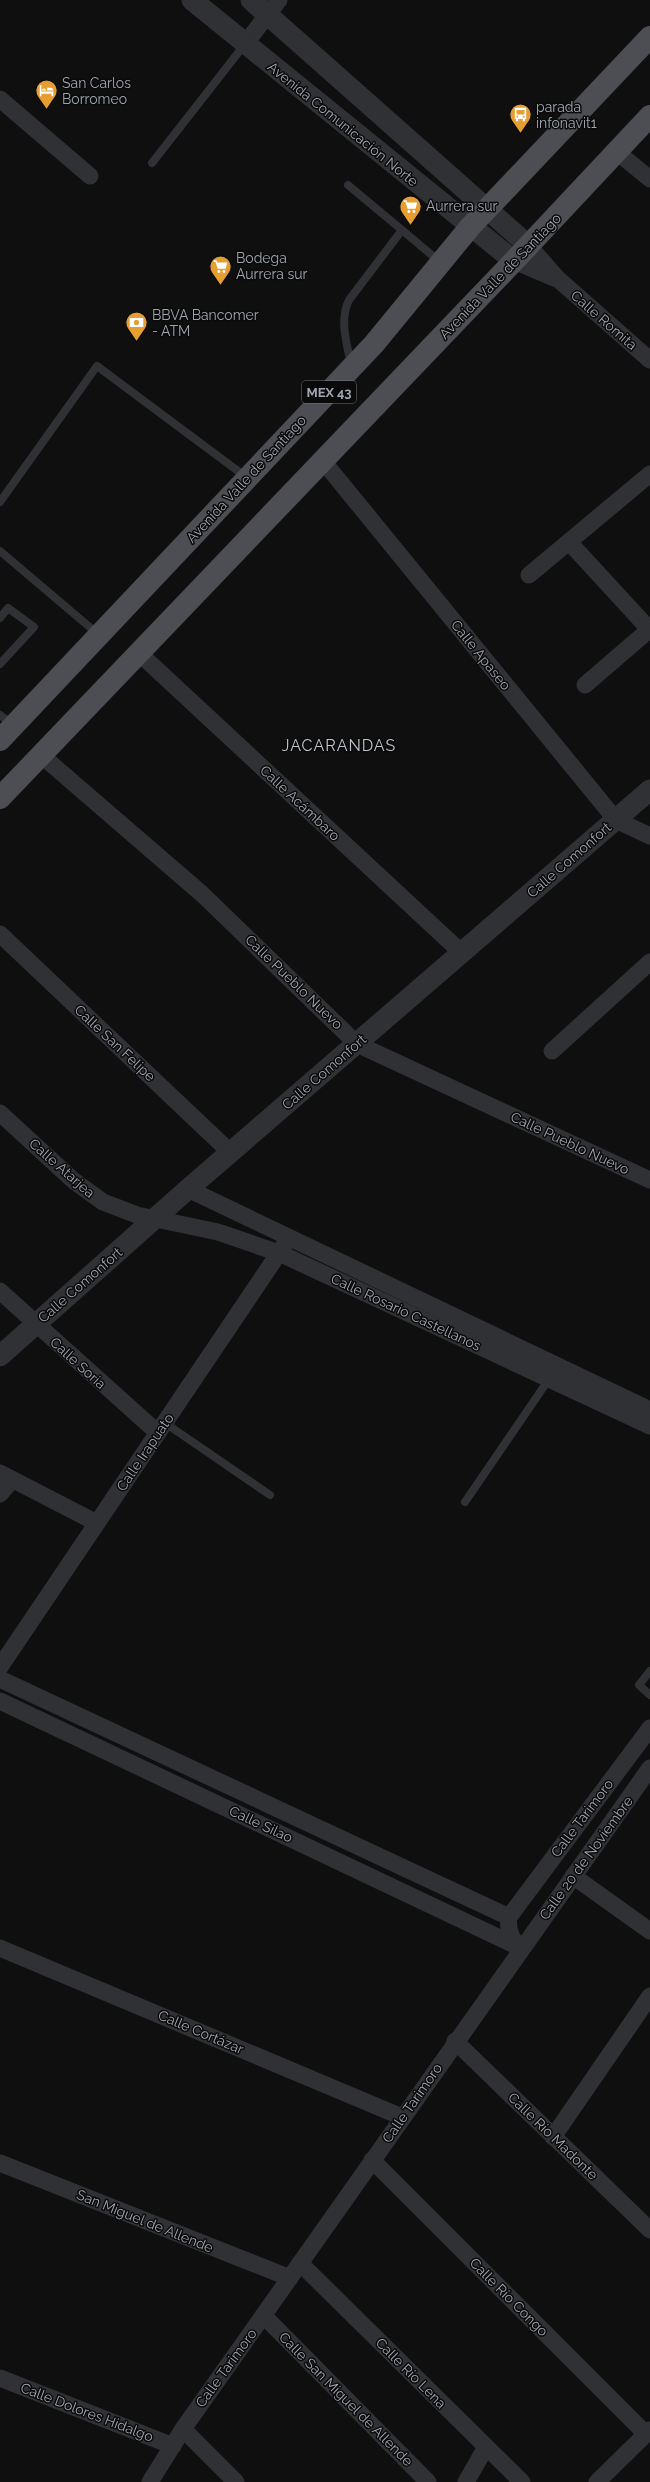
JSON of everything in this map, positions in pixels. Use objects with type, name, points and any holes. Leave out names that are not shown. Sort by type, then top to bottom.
[{"type":"main road","name":"Avenida Valle de Santiago","points":[[4,727],[99,635],[352,368],[470,227],[650,37]]},
{"type":"main road","name":"Avenida Valle de Santiago","points":[[0,798],[522,254],[650,116]]},
{"type":"street","name":"Avenida Comunicación Norte","points":[[192,0],[470,227],[522,254]]},
{"type":"street","name":"Avenida Comunicación Norte","points":[[251,0],[273,7],[487,210],[522,254]]},
{"type":"street","points":[[245,44],[273,7]]},
{"type":"street","points":[[0,99],[90,176]]},
{"type":"street","points":[[617,152],[650,179]]},
{"type":"street","name":"Calle Romita","points":[[522,254],[558,279],[650,360]]},
{"type":"street","name":"Calle Apaseo","points":[[322,461],[616,820],[650,836]]},
{"type":"street","points":[[530,576],[650,474]]},
{"type":"street","points":[[569,542],[650,629],[585,685]]},
{"type":"street","name":"Calle Acámbaro","points":[[139,653],[462,953]]},
{"type":"street","name":"Calle Pueblo Nuevo","points":[[41,755],[202,894],[357,1044],[650,1180]]},
{"type":"street","name":"Calle Comonfort","points":[[0,1356],[188,1189],[650,790]]},
{"type":"street","name":"Calle San Felipe","points":[[0,934],[231,1152]]},
{"type":"street","points":[[552,1051],[650,962]]},
{"type":"street","name":"Calle Atarjea","points":[[0,1113],[88,1193],[120,1210],[155,1218]]},
{"type":"street","name":"Calle Rosario Castellanos","points":[[188,1189],[650,1410]]},
{"type":"street","name":"Calle Rosario Castellanos","points":[[155,1218],[218,1232],[279,1253],[650,1426]]},
{"type":"street","name":"Calle Irapuato","points":[[0,1667],[289,1238]]},
{"type":"street","name":"Calle Soria","points":[[0,1291],[36,1324],[161,1428]]},
{"type":"street","points":[[0,1494],[6,1477],[97,1523]]},
{"type":"street","name":"Calle Silao","points":[[0,1679],[509,1917]]},
{"type":"street","name":"Calle Silao","points":[[0,1700],[521,1948]]},
{"type":"street","name":"Calle Tarimoro","points":[[509,1917],[650,1728]]},
{"type":"street","name":"Calle 20 de Noviembre","points":[[521,1948],[650,1768]]},
{"type":"street","points":[[573,1876],[650,1931]]},
{"type":"street","points":[[509,1917],[508,1924],[511,1938],[521,1948]]},
{"type":"street","name":"Calle Cortázar","points":[[0,1948],[402,2117]]},
{"type":"street","name":"Calle Tarimoro","points":[[150,2482],[183,2429],[264,2316],[521,1948]]},
{"type":"street","points":[[553,2137],[650,1996]]},
{"type":"street","name":"Calle Río Madonte","points":[[455,2041],[650,2230]]},
{"type":"street","name":"Calle Río Congo","points":[[372,2160],[648,2432]]},
{"type":"street","name":"San Miguel de Allende","points":[[0,2163],[290,2278]]},
{"type":"street","name":"Calle Río Lena","points":[[300,2263],[522,2482]]},
{"type":"street","name":"Calle San Miguel de Allende","points":[[264,2316],[428,2482]]},
{"type":"street","name":"Calle Dolores Hidalgo","points":[[0,2378],[173,2446]]},
{"type":"street","points":[[183,2429],[236,2482]]},
{"type":"street","points":[[598,2482],[648,2432]]},
{"type":"street","points":[[466,2482],[486,2447]]},
{"type":"lane","points":[[152,164],[245,44]]},
{"type":"lane","points":[[348,185],[441,263]]},
{"type":"lane","points":[[352,368],[344,326],[344,310],[349,300],[402,230]]},
{"type":"lane","points":[[0,502],[97,366],[247,478]]},
{"type":"lane","points":[[0,551],[99,635]]},
{"type":"lane","points":[[0,618],[8,608],[34,627],[0,664]]},
{"type":"lane","points":[[465,1502],[549,1379]]},
{"type":"lane","points":[[161,1428],[270,1495]]},
{"type":"lane","points":[[650,1671],[639,1685],[650,1695]]},
{"type":"place","name":"San Carlos Borromeo","points":[[46,110]]},
{"type":"place","name":"parada infonavit1","points":[[520,134]]},
{"type":"place","name":"Aurrera sur","points":[[411,226]]},
{"type":"place","name":"Bodega Aurrera sur","points":[[220,286]]},
{"type":"place","name":"BBVA Bancomer - ATM","points":[[136,342]]},
{"type":"district","name":"JACARANDAS","points":[[339,745]]}]
